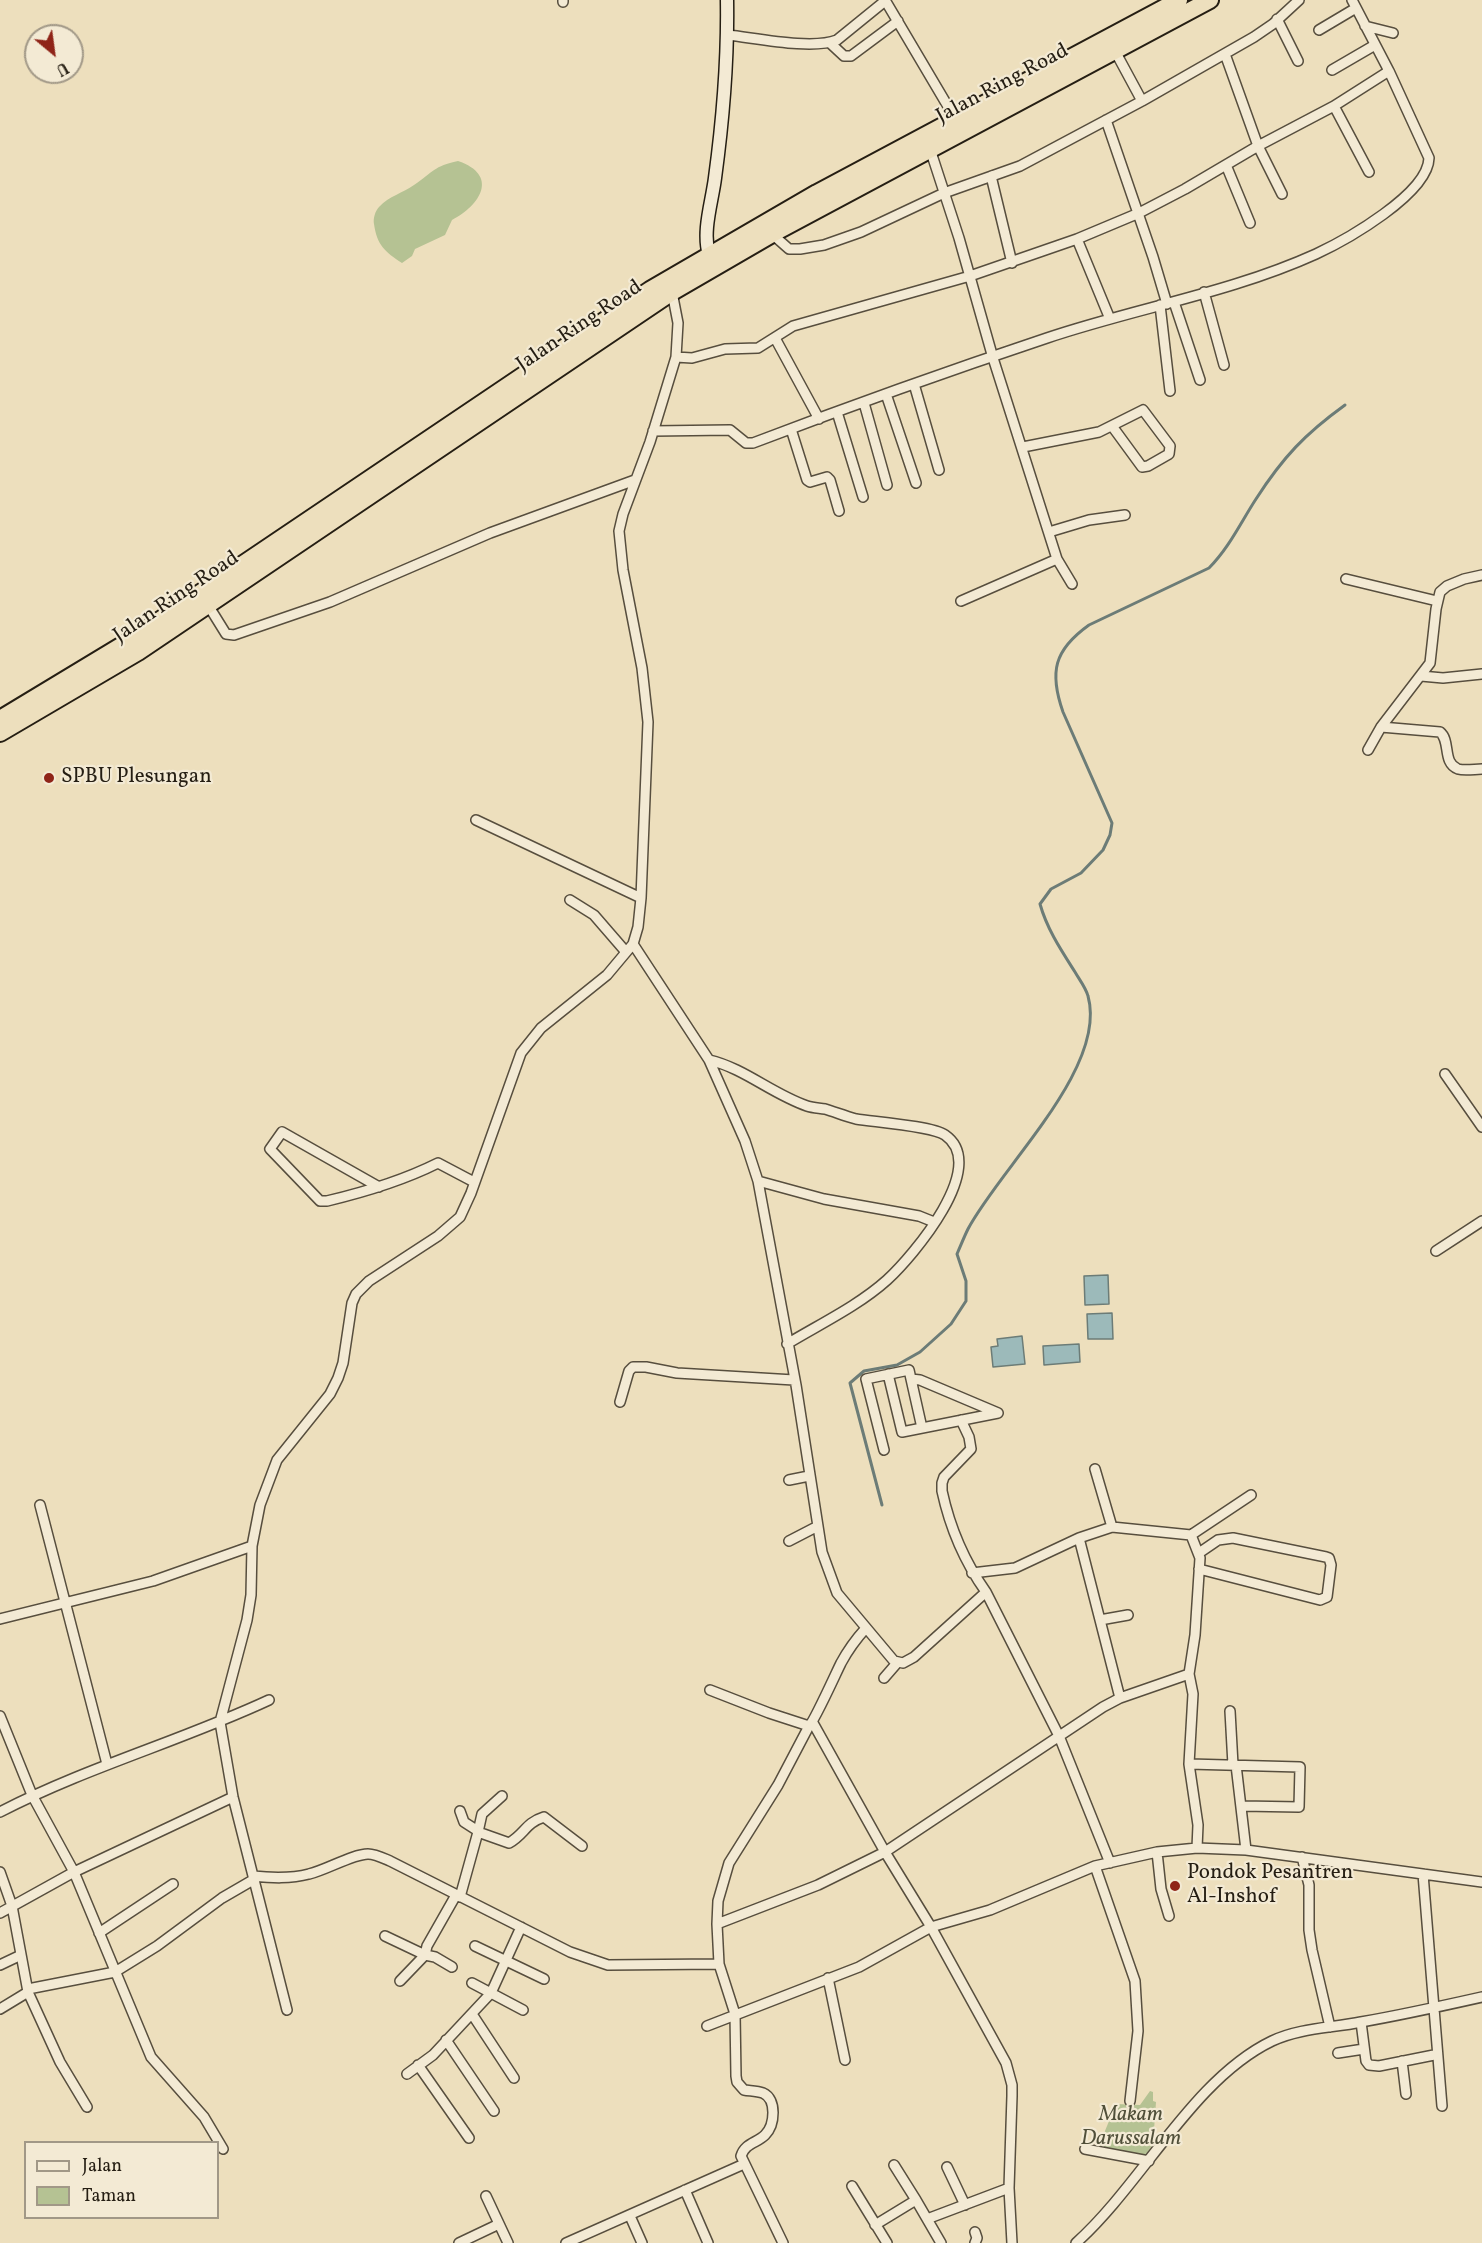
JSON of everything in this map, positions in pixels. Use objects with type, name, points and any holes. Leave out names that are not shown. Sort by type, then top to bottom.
[{"type":"highway","name":"Jalan Ring Road","points":[[0,733],[133,646],[650,290],[817,193],[1179,0]]},
{"type":"highway","name":"Jalan Ring Road","points":[[0,719],[208,605],[672,292],[772,234],[932,155],[1204,1]]},
{"type":"street","points":[[709,255],[708,225],[715,177],[728,35],[727,0]]},
{"type":"street","points":[[728,35],[807,44],[830,43],[837,40],[885,0],[956,120]]},
{"type":"street","points":[[891,10],[897,0]]},
{"type":"street","points":[[772,234],[789,249],[810,248],[861,232],[942,188],[991,176],[1038,157],[1225,54],[1277,19],[1299,0]]},
{"type":"street","points":[[653,431],[730,430],[747,443],[753,443],[1048,338],[1256,276],[1316,254],[1379,217],[1411,193],[1429,165],[1430,158],[1354,4],[1318,30]]},
{"type":"street","points":[[1277,19],[1298,61]]},
{"type":"street","points":[[830,43],[844,56],[851,56],[898,21]]},
{"type":"street","points":[[1365,26],[1393,33]]},
{"type":"street","points":[[1332,70],[1375,45]]},
{"type":"street","points":[[1115,51],[1142,101]]},
{"type":"street","points":[[1225,54],[1258,146],[1282,194]]},
{"type":"street","points":[[676,357],[692,358],[725,349],[758,348],[793,326],[807,321],[970,276],[1077,239],[1139,213],[1334,106],[1389,71]]},
{"type":"street","points":[[1334,106],[1369,172]]},
{"type":"street","points":[[1107,120],[1167,304],[1200,380]]},
{"type":"street","points":[[932,155],[993,358],[1049,532],[1058,559],[1072,584]]},
{"type":"street","points":[[1226,165],[1250,223]]},
{"type":"street","points":[[991,176],[1012,263]]},
{"type":"street","points":[[1077,239],[1110,319]]},
{"type":"street","points":[[287,2010],[233,1797],[220,1722],[247,1620],[251,1594],[252,1546],[260,1505],[272,1471],[284,1451],[330,1394],[338,1378],[343,1363],[352,1303],[356,1294],[369,1281],[452,1225],[465,1209],[521,1053],[541,1028],[607,975],[633,944],[641,898],[648,722],[642,668],[620,547],[620,531],[623,514],[653,431],[676,357],[678,323],[672,292]]},
{"type":"street","points":[[1204,292],[1224,365]]},
{"type":"street","points":[[1167,304],[1170,391]]},
{"type":"street","points":[[776,338],[819,418]]},
{"type":"street","points":[[914,384],[939,470]]},
{"type":"street","points":[[886,394],[916,483]]},
{"type":"street","points":[[864,403],[887,485]]},
{"type":"street","points":[[1023,447],[1099,432],[1141,410],[1145,411],[1171,450],[1169,454],[1142,467],[1112,426]]},
{"type":"street","points":[[837,412],[863,497]]},
{"type":"street","points":[[791,429],[807,480],[810,482],[826,477],[830,480],[839,511]]},
{"type":"street","points":[[208,605],[226,634],[234,635],[330,602],[490,533],[635,480]]},
{"type":"street","points":[[1049,532],[1089,520],[1125,515]]},
{"type":"street","points":[[962,601],[1058,559]]},
{"type":"street","points":[[1368,750],[1381,727],[1430,663],[1440,592],[1447,586],[1464,579],[1482,575]]},
{"type":"street","points":[[1346,579],[1437,601]]},
{"type":"street","points":[[1421,676],[1443,678],[1482,674]]},
{"type":"street","points":[[1381,727],[1440,732],[1445,738],[1450,763],[1457,768],[1482,769]]},
{"type":"street","points":[[476,820],[641,898]]},
{"type":"street","points":[[570,900],[594,915],[626,952]]},
{"type":"street","points":[[633,944],[709,1059],[745,1141],[758,1181],[795,1383],[822,1552],[832,1583],[844,1605],[897,1663]]},
{"type":"street","points":[[709,1059],[729,1065],[787,1098],[809,1107],[854,1118],[939,1132],[946,1136],[956,1148],[960,1159],[951,1194],[919,1245],[885,1281],[849,1308],[787,1344]]},
{"type":"street","points":[[1445,1074],[1482,1127]]},
{"type":"street","points":[[379,1187],[282,1132],[270,1149],[320,1200],[327,1201],[379,1187],[409,1177],[438,1163],[474,1182]]},
{"type":"street","points":[[758,1181],[824,1199],[919,1216],[934,1222]]},
{"type":"street","points":[[1436,1251],[1482,1221]]},
{"type":"street","points":[[620,1402],[629,1371],[633,1367],[795,1383]]},
{"type":"street","points":[[884,1450],[866,1379],[909,1370],[922,1428]]},
{"type":"street","points":[[888,1374],[902,1432],[998,1413],[920,1380],[911,1379]]},
{"type":"street","points":[[961,1420],[969,1437],[971,1449],[944,1477],[942,1483],[958,1546],[972,1573],[986,1592],[1059,1736],[1110,1863]]},
{"type":"street","points":[[1095,1469],[1112,1527]]},
{"type":"street","points":[[789,1480],[809,1476]]},
{"type":"street","points":[[972,1573],[1015,1568],[1079,1538],[1112,1527],[1191,1534],[1251,1495]]},
{"type":"street","points":[[40,1504],[107,1764]]},
{"type":"street","points":[[789,1541],[818,1526]]},
{"type":"street","points":[[1191,1534],[1199,1553],[1196,1625],[1189,1674],[1193,1694],[1189,1764],[1198,1825],[1197,1848]]},
{"type":"street","points":[[1079,1538],[1120,1698]]},
{"type":"street","points":[[1199,1553],[1218,1540],[1233,1538],[1326,1557],[1329,1558],[1331,1565],[1327,1597],[1320,1600],[1199,1569]]},
{"type":"street","points":[[0,1619],[153,1581],[252,1546]]},
{"type":"street","points":[[884,1678],[897,1663],[908,1662],[914,1658],[986,1592]]},
{"type":"street","points":[[1101,1620],[1128,1615]]},
{"type":"street","points":[[783,2243],[744,2164],[742,2152],[766,2134],[770,2128],[773,2110],[772,2102],[764,2093],[744,2090],[737,2082],[735,2014],[720,1964],[718,1901],[729,1863],[778,1785],[852,1644],[866,1628]]},
{"type":"street","points":[[717,1924],[818,1885],[885,1852],[1120,1698],[1189,1674]]},
{"type":"street","points":[[710,1690],[769,1713],[811,1724],[931,1927],[1000,2050],[1010,2075],[1012,2096],[1009,2188],[1012,2243]]},
{"type":"street","points":[[0,1812],[32,1795],[220,1722],[269,1700]]},
{"type":"street","points":[[1230,1711],[1234,1765],[1242,1806],[1246,1850]]},
{"type":"street","points":[[0,1716],[32,1795],[74,1872],[151,2057],[204,2117],[218,2141]]},
{"type":"street","points":[[1189,1764],[1298,1766],[1302,1770],[1299,1807],[1242,1806]]},
{"type":"street","points":[[400,1981],[425,1956],[425,1951],[458,1896],[482,1814],[502,1796]]},
{"type":"street","points":[[0,1913],[74,1872],[233,1797]]},
{"type":"street","points":[[460,1811],[464,1822],[478,1832],[509,1843],[534,1820],[543,1817],[582,1846]]},
{"type":"street","points":[[707,2026],[859,1967],[931,1927],[990,1910],[1095,1866],[1157,1852],[1197,1848],[1246,1850],[1482,1882]]},
{"type":"street","points":[[1157,1852],[1161,1889],[1169,1916]]},
{"type":"street","points":[[0,2009],[28,1990],[115,1972],[157,1946],[253,1878],[295,1877],[325,1870],[361,1855],[370,1854],[390,1861],[580,1956],[608,1965],[720,1964]]},
{"type":"street","points":[[1302,1857],[1309,1885],[1309,1930],[1312,1950],[1330,2027]]},
{"type":"street","points":[[1095,1866],[1135,1981],[1138,2031],[1130,2102]]},
{"type":"street","points":[[0,1872],[12,1906],[28,1990],[60,2062],[87,2107]]},
{"type":"street","points":[[1424,1874],[1442,2106]]},
{"type":"street","points":[[99,1933],[173,1884]]},
{"type":"street","points":[[407,2074],[433,2055],[491,1993],[521,1927]]},
{"type":"street","points":[[385,1936],[425,1956],[435,1957],[452,1967]]},
{"type":"street","points":[[476,1946],[544,1979]]},
{"type":"street","points":[[0,1965],[21,1955]]},
{"type":"street","points":[[828,1978],[845,2060]]},
{"type":"street","points":[[472,1983],[523,2010]]},
{"type":"street","points":[[1076,2243],[1119,2199],[1197,2102],[1254,2050],[1294,2033],[1482,1997]]},
{"type":"street","points":[[472,2014],[514,2078]]},
{"type":"street","points":[[1361,2022],[1364,2049],[1369,2065],[1379,2066],[1434,2055]]},
{"type":"street","points":[[446,2040],[494,2111]]},
{"type":"street","points":[[1338,2053],[1364,2049]]},
{"type":"street","points":[[1402,2061],[1406,2094]]},
{"type":"street","points":[[418,2065],[469,2138]]},
{"type":"street","points":[[219,2142],[223,2149]]},
{"type":"street","points":[[1085,2149],[1149,2161]]},
{"type":"street","points":[[566,2243],[744,2164]]},
{"type":"street","points":[[894,2165],[941,2243]]},
{"type":"street","points":[[947,2167],[965,2205]]},
{"type":"street","points":[[852,2186],[887,2243]]},
{"type":"street","points":[[927,2219],[1009,2188]]},
{"type":"street","points":[[685,2190],[708,2243]]},
{"type":"street","points":[[486,2196],[507,2243]]},
{"type":"street","points":[[875,2225],[916,2200]]},
{"type":"street","points":[[630,2216],[642,2243]]},
{"type":"street","points":[[459,2243],[499,2224]]},
{"type":"street","points":[[975,2232],[977,2238],[975,2243]]},
{"type":"green space","points":[[458,161],[471,167],[478,174],[482,182],[477,198],[462,214],[452,220],[445,235],[415,249],[412,256],[402,263],[386,251],[380,243],[375,231],[376,211],[387,200],[410,188],[434,170]]},
{"type":"green space","name":"Makam Darussalam","points":[[1150,2091],[1153,2092],[1153,2101],[1156,2102],[1153,2144],[1145,2156],[1098,2148],[1116,2104],[1140,2105]]},
{"type":"water","points":[[1108,1275],[1109,1304],[1085,1305],[1084,1276]]},
{"type":"water","points":[[1112,1313],[1113,1339],[1088,1339],[1087,1314]]},
{"type":"water","points":[[1022,1336],[1025,1364],[993,1367],[991,1347],[998,1346],[997,1339]]},
{"type":"water","points":[[1079,1344],[1080,1362],[1044,1365],[1043,1346]]},
{"type":"waterway","points":[[882,1505],[850,1383],[864,1371],[897,1365],[920,1352],[951,1324],[966,1301],[966,1281],[957,1254],[967,1232],[983,1204],[1048,1117],[1067,1085],[1082,1054],[1090,1024],[1087,993],[1046,922],[1040,904],[1051,889],[1081,873],[1103,850],[1110,835],[1112,823],[1063,712],[1056,685],[1056,673],[1062,653],[1077,634],[1089,625],[1209,568],[1229,543],[1285,458],[1306,436],[1345,405]]},
{"type":"place","name":"SPBU Plesungan","points":[[49,778]]},
{"type":"place","name":"Pondok Pesantren Al-Inshof","points":[[1175,1886]]}]
